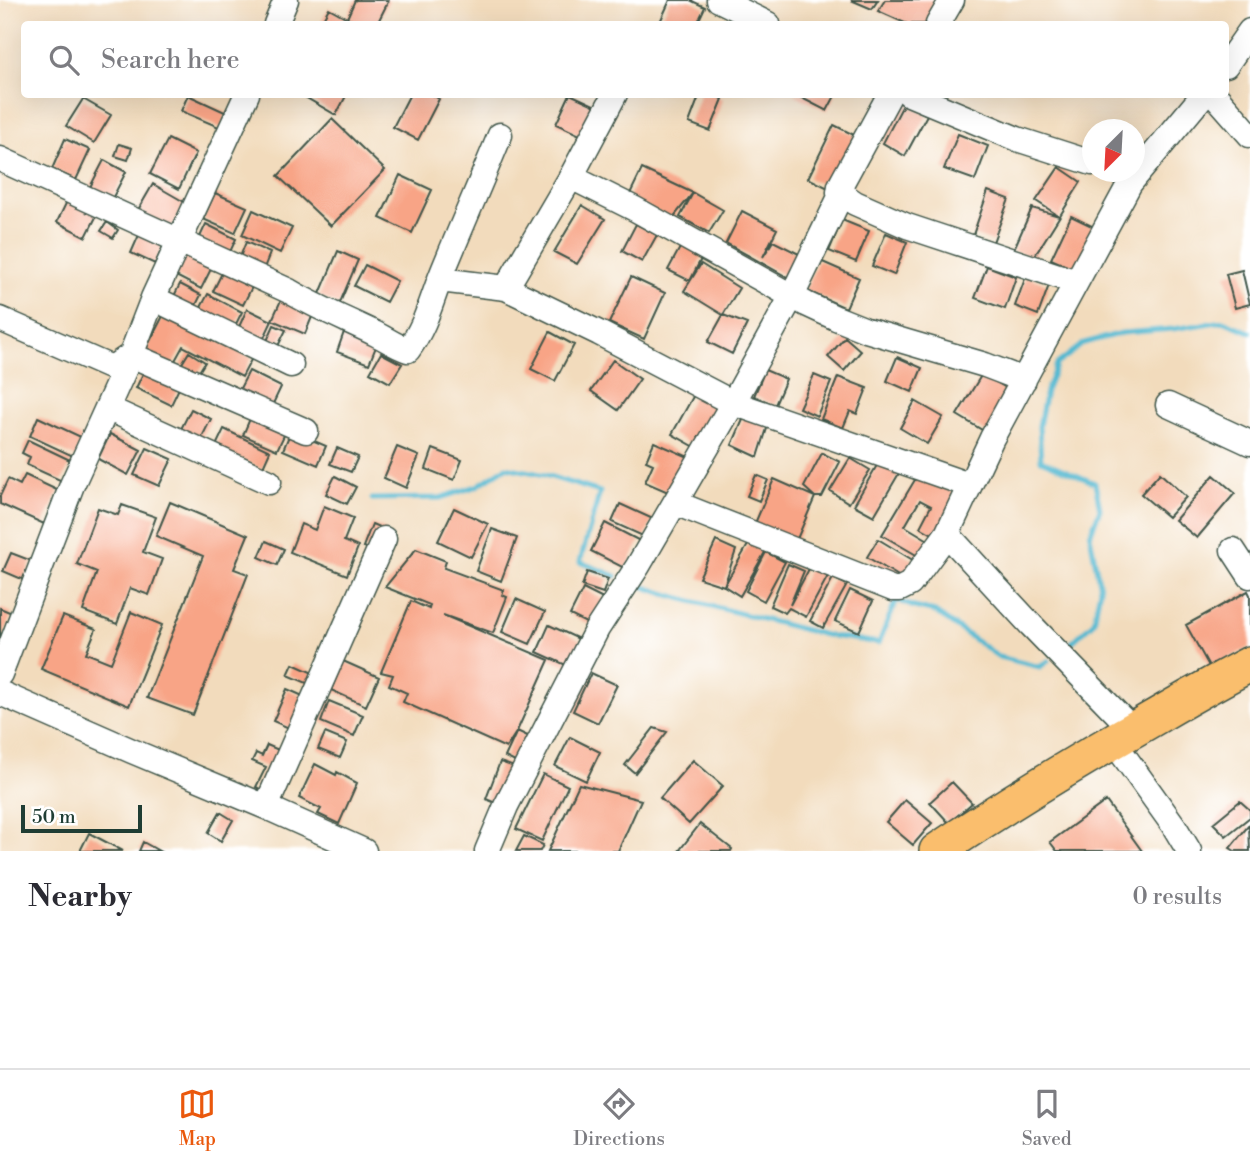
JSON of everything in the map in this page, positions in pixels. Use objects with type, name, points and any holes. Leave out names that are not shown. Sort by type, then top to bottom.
[{"type":"highway","points":[[964,851],[1215,682],[1250,664]]},
{"type":"highway","points":[[937,851],[1033,788],[1250,681]]},
{"type":"street","points":[[277,21],[286,0]]},
{"type":"street","points":[[719,0],[762,21]]},
{"type":"street","points":[[940,21],[952,0]]},
{"type":"street","points":[[1229,61],[1250,31]]},
{"type":"street","points":[[0,674],[47,548],[153,298],[245,98]]},
{"type":"street","points":[[506,288],[571,177],[613,98]]},
{"type":"street","points":[[888,98],[839,186],[841,195],[906,226],[1076,282]]},
{"type":"street","points":[[919,98],[1017,139],[1082,160]]},
{"type":"street","points":[[1145,157],[1200,98]]},
{"type":"street","points":[[1218,98],[1250,135]]},
{"type":"street","points":[[0,159],[408,350],[427,316],[500,135]]},
{"type":"street","points":[[571,177],[836,318],[1024,380]]},
{"type":"street","points":[[675,503],[893,589],[910,584],[947,534],[969,485],[1130,182]]},
{"type":"street","points":[[487,851],[506,806],[597,629],[638,566],[733,403],[792,296],[841,195]]},
{"type":"street","points":[[440,279],[506,288],[733,403],[969,485]]},
{"type":"street","points":[[153,298],[291,365]]},
{"type":"street","points":[[0,319],[112,368],[131,355]]},
{"type":"street","points":[[131,355],[306,431]]},
{"type":"street","points":[[1168,405],[1250,443]]},
{"type":"street","points":[[107,408],[269,482]]},
{"type":"street","points":[[947,534],[1031,625],[1127,741],[1189,851]]},
{"type":"street","points":[[266,807],[384,540]]},
{"type":"street","points":[[1233,550],[1250,576]]},
{"type":"street","points":[[0,693],[364,851]]},
{"type":"building","points":[[355,0],[389,0],[378,21],[353,21],[347,18]]},
{"type":"building","points":[[670,0],[690,0],[705,7],[698,21],[660,21]]},
{"type":"building","points":[[851,0],[878,0],[872,9]]},
{"type":"building","points":[[885,0],[943,0],[930,21],[900,21],[878,11]]},
{"type":"building","points":[[329,8],[347,18],[345,21],[322,21]]},
{"type":"building","points":[[187,98],[194,98],[227,113],[221,128],[181,111]]},
{"type":"building","points":[[307,98],[345,98],[336,115]]},
{"type":"building","points":[[408,98],[439,99],[418,140],[393,127]]},
{"type":"building","points":[[568,98],[579,98],[596,106],[582,136],[556,124]]},
{"type":"building","points":[[698,98],[723,99],[710,131],[689,123]]},
{"type":"building","points":[[802,98],[834,98],[827,111]]},
{"type":"building","points":[[83,99],[111,115],[94,143],[66,126]]},
{"type":"building","points":[[904,103],[927,115],[905,156],[883,143]]},
{"type":"building","points":[[332,119],[385,170],[331,226],[278,176]]},
{"type":"building","points":[[834,125],[856,136],[830,189],[808,178]]},
{"type":"building","points":[[958,134],[988,146],[975,180],[944,169]]},
{"type":"building","points":[[65,139],[90,150],[76,180],[52,169]]},
{"type":"building","points":[[168,139],[196,153],[179,189],[150,174]]},
{"type":"building","points":[[119,144],[132,148],[128,160],[115,156]]},
{"type":"building","points":[[104,160],[126,172],[112,199],[90,187]]},
{"type":"building","points":[[1059,167],[1081,182],[1034,257],[1013,251],[1032,208],[1059,216],[1036,201]]},
{"type":"building","points":[[642,169],[693,193],[672,219],[628,198]]},
{"type":"building","points":[[400,175],[432,190],[412,233],[380,218]]},
{"type":"building","points":[[153,184],[186,203],[170,230],[138,210]]},
{"type":"building","points":[[988,191],[1009,199],[993,242],[973,235]]},
{"type":"building","points":[[215,193],[247,207],[235,233],[203,219]]},
{"type":"building","points":[[693,193],[723,210],[709,233],[680,217]]},
{"type":"building","points":[[69,197],[99,211],[86,237],[57,222]]},
{"type":"building","points":[[582,205],[605,219],[577,264],[554,252]]},
{"type":"building","points":[[253,210],[292,228],[280,253],[242,235]]},
{"type":"building","points":[[742,211],[777,229],[763,257],[773,241],[801,255],[789,278],[726,243]]},
{"type":"building","points":[[1071,216],[1098,229],[1078,271],[1051,259]]},
{"type":"building","points":[[842,220],[869,231],[856,262],[829,251]]},
{"type":"building","points":[[107,222],[118,230],[113,238],[101,231]]},
{"type":"building","points":[[206,224],[236,239],[229,254],[199,239]]},
{"type":"building","points":[[636,224],[657,235],[642,262],[622,251]]},
{"type":"building","points":[[142,228],[166,240],[155,264],[131,253]]},
{"type":"building","points":[[886,233],[907,242],[894,275],[872,266]]},
{"type":"building","points":[[246,242],[270,253],[264,268],[240,257]]},
{"type":"building","points":[[682,244],[703,255],[690,281],[668,270]]},
{"type":"building","points":[[338,251],[358,260],[339,305],[319,296]]},
{"type":"building","points":[[184,253],[212,267],[201,289],[174,275]]},
{"type":"building","points":[[818,260],[859,278],[846,308],[805,290]]},
{"type":"building","points":[[701,264],[739,288],[723,315],[684,291]]},
{"type":"building","points":[[365,265],[397,281],[386,302],[354,286]]},
{"type":"building","points":[[987,266],[1016,277],[1005,309],[975,298]]},
{"type":"building","points":[[1242,270],[1250,304],[1235,308],[1226,274]]},
{"type":"building","points":[[223,271],[253,285],[243,305],[213,291]]},
{"type":"building","points":[[1026,276],[1049,285],[1038,315],[1015,306]]},
{"type":"building","points":[[631,277],[665,293],[644,339],[609,323]]},
{"type":"building","points":[[180,284],[201,295],[193,311],[172,300]]},
{"type":"building","points":[[208,294],[242,312],[233,330],[198,313]]},
{"type":"building","points":[[282,298],[314,312],[305,334],[272,320]]},
{"type":"building","points":[[247,309],[272,321],[263,340],[238,329]]},
{"type":"building","points":[[165,312],[252,358],[242,377],[183,346],[172,366],[145,351]]},
{"type":"building","points":[[723,315],[747,324],[732,354],[708,342]]},
{"type":"building","points":[[274,325],[286,330],[277,348],[266,343]]},
{"type":"building","points":[[344,332],[377,344],[369,364],[337,352]]},
{"type":"building","points":[[550,332],[574,345],[555,381],[531,369]]},
{"type":"building","points":[[845,337],[861,351],[844,371],[828,357]]},
{"type":"building","points":[[189,352],[205,362],[197,375],[181,365]]},
{"type":"building","points":[[381,353],[402,364],[390,383],[370,372]]},
{"type":"building","points":[[897,357],[922,368],[912,392],[887,381]]},
{"type":"building","points":[[613,360],[640,379],[618,410],[591,391]]},
{"type":"building","points":[[147,365],[182,382],[171,405],[136,388]]},
{"type":"building","points":[[765,370],[786,379],[775,405],[754,396]]},
{"type":"building","points":[[249,371],[281,387],[271,408],[238,392]]},
{"type":"building","points":[[982,374],[1013,392],[989,434],[957,415]]},
{"type":"building","points":[[814,375],[831,382],[817,416],[799,408]]},
{"type":"building","points":[[838,377],[867,388],[857,414],[850,411],[843,428],[821,419]]},
{"type":"building","points":[[695,393],[727,411],[704,452],[672,434]]},
{"type":"building","points":[[915,401],[943,417],[927,444],[900,428]]},
{"type":"building","points":[[191,409],[211,419],[201,439],[181,429]]},
{"type":"building","points":[[252,414],[287,429],[277,450],[243,435]]},
{"type":"building","points":[[745,415],[769,422],[758,457],[732,445]]},
{"type":"building","points":[[38,417],[83,438],[75,457],[30,436]]},
{"type":"building","points":[[224,429],[270,451],[262,469],[215,448]]},
{"type":"building","points":[[291,431],[326,446],[318,465],[283,450]]},
{"type":"building","points":[[110,434],[141,450],[128,475],[98,459]]},
{"type":"building","points":[[28,440],[72,461],[62,481],[27,465],[30,457],[22,453]]},
{"type":"building","points":[[654,442],[691,458],[675,495],[645,482],[653,464],[646,461]]},
{"type":"building","points":[[397,447],[419,456],[406,488],[384,478]]},
{"type":"building","points":[[147,448],[172,459],[159,486],[134,475]]},
{"type":"building","points":[[337,448],[358,457],[351,472],[330,464]]},
{"type":"building","points":[[433,449],[462,460],[454,480],[426,469]]},
{"type":"building","points":[[822,453],[840,462],[822,497],[815,497],[804,487]]},
{"type":"building","points":[[850,458],[870,470],[849,503],[830,491]]},
{"type":"building","points":[[880,460],[901,470],[874,516],[854,505]]},
{"type":"building","points":[[919,473],[961,497],[938,537],[920,527],[931,506],[920,500],[905,526],[935,544],[925,560],[882,535]]},
{"type":"building","points":[[1160,473],[1186,497],[1168,517],[1141,494]]},
{"type":"building","points":[[25,475],[59,491],[44,524],[0,504],[0,496],[8,479],[20,485]]},
{"type":"building","points":[[756,475],[768,480],[759,501],[747,496]]},
{"type":"building","points":[[1214,475],[1235,493],[1197,538],[1175,520]]},
{"type":"building","points":[[335,476],[356,487],[347,504],[326,494]]},
{"type":"building","points":[[774,479],[815,497],[794,546],[753,528]]},
{"type":"building","points":[[170,502],[248,535],[234,569],[248,574],[193,715],[147,698],[203,556],[156,536]]},
{"type":"building","points":[[620,504],[653,519],[645,537],[612,522]]},
{"type":"building","points":[[122,505],[156,517],[143,552],[162,559],[149,595],[130,588],[117,624],[83,611],[97,572],[77,564],[98,508],[118,515]]},
{"type":"building","points":[[324,506],[353,518],[344,541],[358,547],[347,575],[290,552],[301,524],[315,530]]},
{"type":"building","points":[[454,508],[488,524],[471,557],[438,541]]},
{"type":"building","points":[[605,523],[640,541],[626,569],[591,551]]},
{"type":"building","points":[[372,524],[386,530],[377,553],[363,547]]},
{"type":"building","points":[[492,529],[517,538],[501,581],[476,571]]},
{"type":"building","points":[[752,538],[768,547],[740,596],[724,586]]},
{"type":"building","points":[[878,539],[921,565],[910,583],[867,557]]},
{"type":"building","points":[[266,541],[284,549],[277,565],[259,557]]},
{"type":"building","points":[[716,541],[736,550],[724,586],[699,578]]},
{"type":"building","points":[[416,549],[446,561],[444,568],[504,590],[502,595],[507,597],[493,633],[443,615],[549,660],[517,731],[506,748],[403,702],[407,693],[389,685],[393,675],[381,672],[411,601],[429,609],[430,605],[385,587]]},
{"type":"building","points":[[766,552],[785,562],[764,601],[746,591]]},
{"type":"building","points":[[11,553],[32,561],[24,580],[3,571]]},
{"type":"building","points":[[788,564],[804,571],[790,605],[811,565],[829,574],[806,617],[789,608],[785,613],[770,606]]},
{"type":"building","points":[[587,572],[608,579],[603,593],[582,586]]},
{"type":"building","points":[[833,578],[847,585],[823,628],[810,621]]},
{"type":"building","points":[[583,589],[609,602],[596,628],[570,615]]},
{"type":"building","points":[[850,590],[873,601],[859,632],[835,621]]},
{"type":"building","points":[[1248,591],[1250,647],[1210,668],[1186,625]]},
{"type":"building","points":[[516,599],[545,612],[530,644],[502,632]]},
{"type":"building","points":[[0,608],[12,613],[0,645]]},
{"type":"building","points":[[131,612],[162,625],[129,706],[41,669],[63,616],[96,629],[86,653],[111,663]]},
{"type":"building","points":[[549,625],[581,640],[568,666],[537,652]]},
{"type":"building","points":[[343,661],[379,677],[366,706],[331,690]]},
{"type":"building","points":[[293,664],[313,673],[309,684],[288,675]]},
{"type":"building","points":[[591,673],[617,685],[598,723],[573,711]]},
{"type":"building","points":[[287,689],[312,700],[298,732],[273,721]]},
{"type":"building","points":[[329,701],[363,715],[354,736],[321,722]]},
{"type":"building","points":[[654,728],[667,732],[635,773],[625,765]]},
{"type":"building","points":[[517,731],[538,741],[525,767],[505,757]]},
{"type":"building","points":[[325,733],[347,742],[340,758],[318,749]]},
{"type":"building","points":[[570,737],[600,752],[586,781],[555,766]]},
{"type":"building","points":[[267,745],[288,754],[271,795],[256,787],[266,767],[252,761],[256,753],[262,756]]},
{"type":"building","points":[[693,760],[723,786],[689,824],[660,798]]},
{"type":"building","points":[[500,762],[520,769],[505,807],[486,799]]},
{"type":"building","points":[[315,764],[357,783],[339,824],[318,814],[321,809],[299,798]]},
{"type":"building","points":[[543,774],[568,786],[542,841],[516,829]]},
{"type":"building","points":[[952,782],[972,803],[949,823],[930,802]]},
{"type":"building","points":[[579,784],[641,800],[618,851],[548,851]]},
{"type":"building","points":[[905,800],[932,823],[913,845],[886,822]]},
{"type":"building","points":[[1106,801],[1142,851],[1057,851],[1050,842]]},
{"type":"building","points":[[1240,801],[1250,810],[1250,817],[1226,836],[1213,823]]},
{"type":"building","points":[[220,812],[233,820],[221,841],[208,833]]},
{"type":"building","points":[[700,824],[732,849],[731,851],[679,851]]},
{"type":"building","points":[[1249,825],[1250,851],[1235,851],[1230,848]]},
{"type":"building","points":[[89,833],[123,851],[80,851]]},
{"type":"building","points":[[524,836],[543,845],[540,851],[516,851]]},
{"type":"building","points":[[143,842],[159,851],[139,851]]},
{"type":"waterway","points":[[1069,645],[1094,622],[1100,588],[1090,535],[1100,509],[1095,483],[1041,460],[1039,426],[1046,391],[1057,364],[1084,343],[1122,333],[1223,321],[1250,332]]},
{"type":"waterway","points":[[372,499],[440,498],[477,486],[506,467],[545,475],[600,492],[580,562],[616,576]]},
{"type":"waterway","points":[[641,586],[825,635],[879,643],[896,600],[935,612],[999,657],[1040,667],[1048,661]]}]
